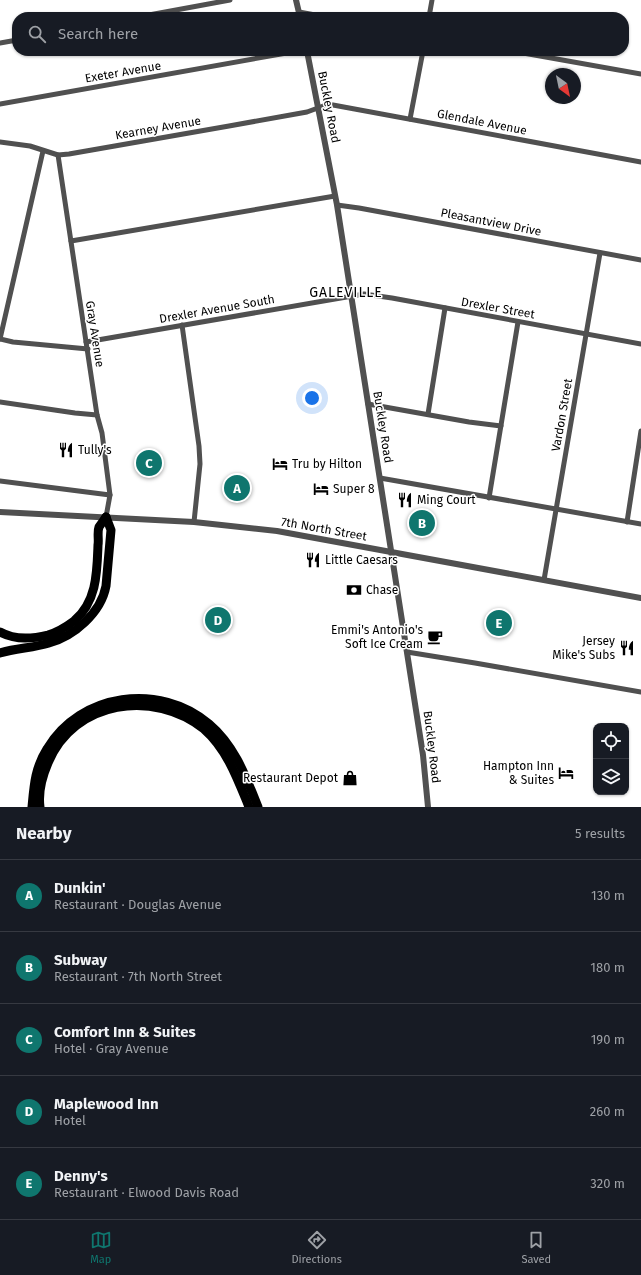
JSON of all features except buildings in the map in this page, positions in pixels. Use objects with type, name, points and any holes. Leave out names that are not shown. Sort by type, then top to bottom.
[{"type":"highway","points":[[0,632],[9,636],[36,638],[55,633],[80,616],[88,605],[93,594],[96,580],[98,528],[106,517]]},
{"type":"highway","points":[[0,653],[13,649],[54,642],[70,634],[92,614],[105,592],[106,586],[111,530],[106,517]]},
{"type":"highway","points":[[32,807],[34,780],[39,764],[55,736],[68,723],[84,712],[100,704],[116,700],[146,699],[179,706],[208,723],[220,734],[236,756],[258,807]]},
{"type":"highway","points":[[40,807],[40,787],[45,769],[51,754],[61,740],[74,727],[87,718],[102,711],[128,705],[160,707],[190,720],[204,730],[222,750],[233,769],[250,807]]},
{"type":"street","points":[[165,12],[230,0]]},
{"type":"street","points":[[296,0],[298,12]]},
{"type":"street","points":[[430,12],[432,0]]},
{"type":"street","points":[[0,43],[12,41]]},
{"type":"street","name":"Exeter Avenue","points":[[0,104],[270,56]]},
{"type":"street","name":"Buckley Road","points":[[308,56],[337,206],[423,755],[428,807]]},
{"type":"street","points":[[410,119],[422,56]]},
{"type":"street","points":[[540,56],[641,74]]},
{"type":"street","name":"Glendale Avenue","points":[[319,108],[326,105],[333,105],[641,162]]},
{"type":"street","name":"Kearney Avenue","points":[[0,142],[30,146],[58,155],[69,154],[307,112],[319,108]]},
{"type":"street","points":[[43,150],[0,339],[13,342],[88,349]]},
{"type":"street","name":"Gray Avenue","points":[[58,155],[97,415],[102,433],[110,495],[106,517]]},
{"type":"street","points":[[71,241],[335,196]]},
{"type":"street","name":"Pleasantview Drive","points":[[337,206],[359,208],[641,260]]},
{"type":"street","name":"Vardon Street","points":[[544,580],[600,253]]},
{"type":"street","name":"Drexler Street","points":[[351,296],[364,294],[371,295],[641,344]]},
{"type":"street","name":"Drexler Avenue South","points":[[86,342],[351,296]]},
{"type":"street","points":[[428,414],[445,308]]},
{"type":"street","points":[[489,498],[518,322]]},
{"type":"street","points":[[182,325],[200,458],[194,522]]},
{"type":"street","points":[[0,402],[97,415]]},
{"type":"street","points":[[368,404],[501,426]]},
{"type":"street","points":[[627,522],[641,431]]},
{"type":"street","points":[[380,478],[641,524]]},
{"type":"street","points":[[0,480],[110,495]]},
{"type":"street","name":"7th North Street","points":[[0,512],[194,522],[277,531],[641,598]]},
{"type":"street","points":[[407,652],[641,692]]},
{"type":"place","name":"Tully's","points":[[66,450]]},
{"type":"place","name":"Comfort Inn & Suites","points":[[149,463]]},
{"type":"place","name":"Tru by Hilton","points":[[280,464]]},
{"type":"place","name":"Dunkin'","points":[[237,488]]},
{"type":"place","name":"Super 8","points":[[321,489]]},
{"type":"place","name":"Ming Court","points":[[405,500]]},
{"type":"place","name":"Subway","points":[[422,523]]},
{"type":"place","name":"Little Caesars","points":[[313,560]]},
{"type":"place","name":"Chase","points":[[354,590]]},
{"type":"place","name":"Maplewood Inn","points":[[218,620]]},
{"type":"place","name":"Denny's","points":[[499,623]]},
{"type":"place","name":"Emmi's Antonio's Soft Ice Cream","points":[[435,637]]},
{"type":"place","name":"Jersey Mike's Subs","points":[[627,648]]},
{"type":"place","name":"Hampton Inn & Suites","points":[[566,773]]},
{"type":"place","name":"Restaurant Depot","points":[[350,778]]},
{"type":"district","name":"GALEVILLE","points":[[346,292]]}]
